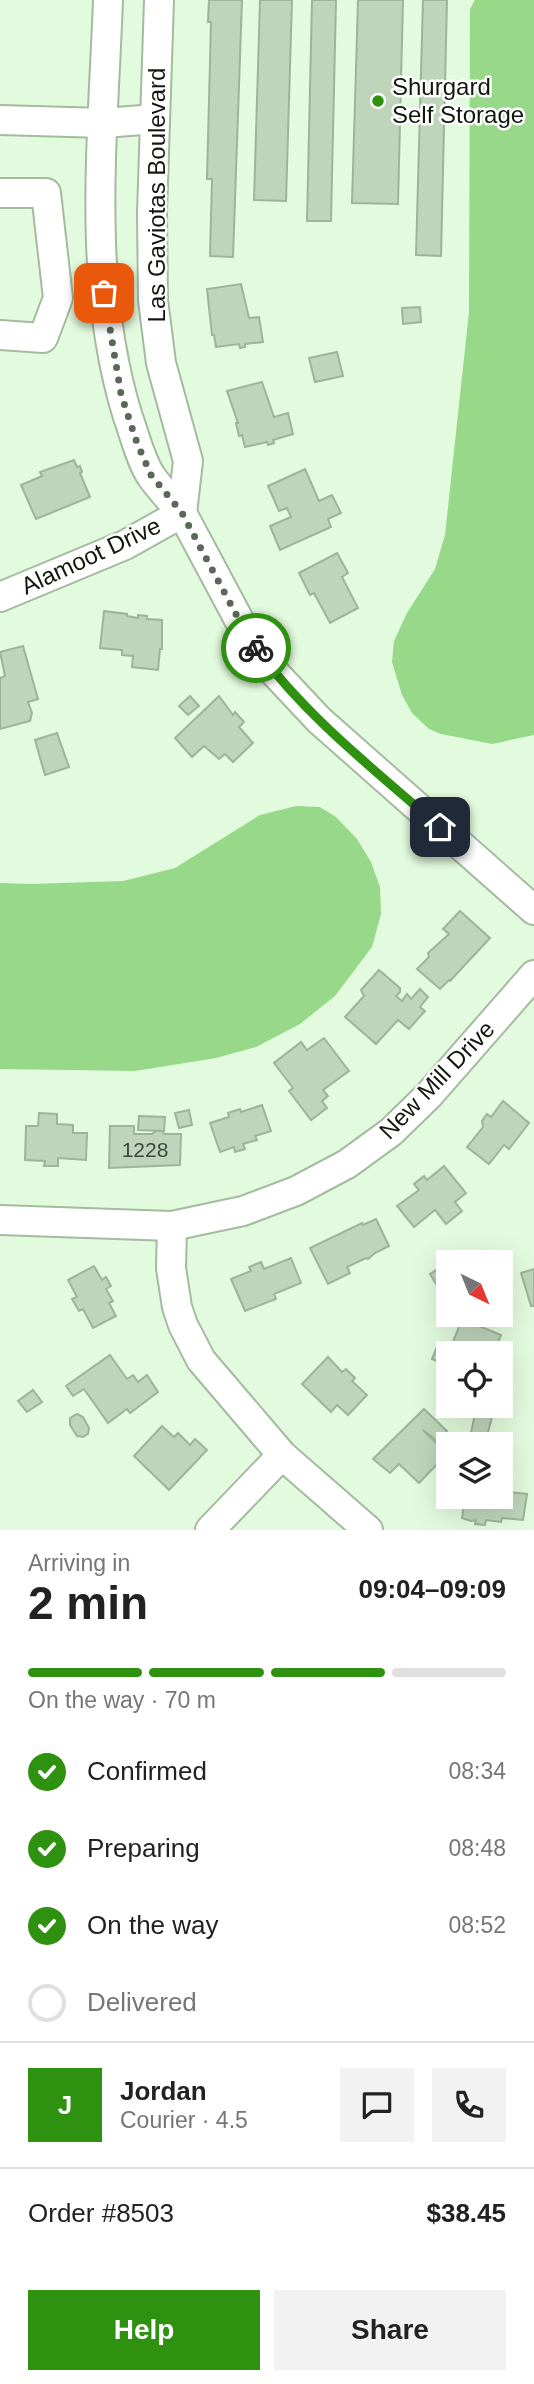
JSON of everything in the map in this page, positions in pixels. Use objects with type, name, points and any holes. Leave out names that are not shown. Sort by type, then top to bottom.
[{"type":"street","name":"Las Gaviotas Boulevard","points":[[108,0],[100,220],[101,270],[121,394],[151,475],[182,513],[246,633],[274,672],[319,720],[534,910]]},
{"type":"street","name":"Las Gaviotas Boulevard","points":[[159,0],[152,213],[153,300],[161,363],[188,461],[182,513]]},
{"type":"street","points":[[0,120],[104,123],[155,119]]},
{"type":"street","points":[[0,193],[46,193],[58,298],[43,338],[0,335]]},
{"type":"street","name":"Alamoot Drive","points":[[0,597],[125,545],[182,513]]},
{"type":"street","name":"New Mill Drive","points":[[0,1220],[172,1226],[259,1206],[296,1191],[347,1164],[391,1132],[429,1094],[534,975]]},
{"type":"street","points":[[172,1226],[171,1268],[177,1307],[183,1325],[207,1369],[282,1455],[368,1530]]},
{"type":"street","points":[[210,1530],[282,1455]]},
{"type":"shaded area","points":[[475,0],[534,0],[534,735],[492,744],[429,729],[412,713],[402,695],[392,662],[394,641],[407,613],[435,569],[445,535],[469,312],[470,9]]},
{"type":"shaded area","points":[[296,806],[320,807],[336,817],[357,839],[371,862],[380,887],[381,914],[372,947],[335,996],[300,1024],[256,1047],[216,1058],[135,1071],[0,1069],[0,883],[123,881],[175,868],[260,815]]},
{"type":"building","points":[[209,0],[242,0],[233,257],[210,256],[212,179],[207,179],[211,22],[208,22]]},
{"type":"building","points":[[260,0],[292,0],[286,201],[254,200]]},
{"type":"building","points":[[312,0],[336,0],[331,221],[307,221]]},
{"type":"building","name":"Shurgard Self Storage","points":[[358,0],[403,0],[398,204],[352,203]]},
{"type":"building","points":[[423,0],[447,0],[441,256],[416,255]]},
{"type":"building","points":[[241,284],[249,318],[259,317],[263,342],[245,344],[245,347],[240,348],[239,344],[216,347],[212,335],[207,289]]},
{"type":"building","points":[[420,307],[421,322],[403,324],[402,308]]},
{"type":"building","points":[[337,352],[343,376],[315,382],[309,358]]},
{"type":"building","points":[[262,382],[274,417],[288,413],[293,434],[273,440],[274,443],[268,445],[267,442],[245,447],[242,435],[239,436],[238,423],[227,391]]},
{"type":"building","points":[[74,460],[77,467],[80,466],[80,473],[90,497],[36,519],[21,485],[42,476],[40,472]]},
{"type":"building","points":[[305,469],[319,501],[332,495],[341,513],[328,519],[331,527],[280,550],[270,526],[291,517],[287,508],[279,511],[268,486]]},
{"type":"building","points":[[337,553],[348,573],[342,577],[358,608],[330,623],[314,593],[310,595],[299,573]]},
{"type":"building","points":[[104,611],[162,620],[162,649],[158,670],[132,667],[133,656],[122,655],[122,650],[100,648]]},
{"type":"building","points":[[23,646],[38,699],[28,702],[32,713],[30,721],[0,729],[0,678],[5,676],[0,652]]},
{"type":"building","points":[[190,696],[199,706],[188,715],[179,706]]},
{"type":"building","points":[[219,696],[233,715],[235,712],[244,722],[239,727],[253,743],[233,762],[225,754],[219,759],[204,746],[192,757],[175,738]]},
{"type":"building","points":[[57,733],[69,767],[45,775],[35,740]]},
{"type":"building","points":[[460,911],[490,938],[440,989],[417,969],[429,957],[428,953],[449,934],[443,929]]},
{"type":"building","points":[[379,970],[400,988],[396,996],[402,1001],[407,994],[411,999],[420,989],[428,997],[420,1007],[425,1011],[409,1029],[398,1020],[376,1044],[345,1017],[364,996],[361,990]]},
{"type":"building","points":[[324,1038],[349,1071],[323,1090],[328,1096],[322,1101],[327,1108],[311,1120],[289,1091],[293,1088],[274,1063],[301,1042],[307,1050]]},
{"type":"building","points":[[503,1101],[529,1123],[509,1149],[504,1145],[489,1164],[467,1147],[483,1127],[482,1121],[487,1114],[491,1117]]},
{"type":"building","points":[[262,1105],[271,1131],[255,1136],[257,1140],[243,1144],[245,1149],[235,1152],[234,1147],[220,1152],[210,1123],[229,1117],[228,1113]]},
{"type":"building","points":[[189,1110],[192,1125],[179,1128],[175,1113]]},
{"type":"building","points":[[39,1113],[57,1114],[57,1124],[73,1125],[73,1133],[87,1133],[86,1160],[58,1158],[58,1166],[44,1166],[45,1161],[25,1160],[26,1126],[38,1126]]},
{"type":"building","points":[[139,1116],[165,1117],[164,1131],[138,1130]]},
{"type":"building","points":[[110,1126],[134,1126],[134,1134],[162,1131],[164,1134],[181,1134],[180,1165],[109,1168]]},
{"type":"building","points":[[444,1166],[466,1193],[455,1202],[462,1211],[446,1224],[435,1210],[414,1227],[397,1206],[419,1190],[414,1184],[424,1176],[427,1180]]},
{"type":"building","points":[[376,1219],[389,1246],[368,1259],[347,1267],[350,1273],[328,1284],[310,1248]]},
{"type":"building","points":[[291,1258],[301,1283],[274,1294],[276,1299],[245,1311],[231,1279],[251,1271],[249,1267],[261,1262],[264,1269]]},
{"type":"building","points":[[94,1266],[102,1280],[106,1277],[111,1286],[106,1289],[113,1301],[109,1303],[116,1316],[93,1328],[83,1309],[79,1311],[72,1299],[77,1297],[68,1280]]},
{"type":"building","points":[[534,1269],[534,1306],[531,1306],[521,1273]]},
{"type":"building","points":[[436,1270],[436,1284],[430,1274]]},
{"type":"building","points":[[459,1327],[482,1327],[501,1335],[498,1341],[453,1341]]},
{"type":"building","points":[[110,1355],[127,1379],[133,1375],[138,1382],[147,1375],[158,1392],[130,1413],[127,1409],[108,1423],[84,1389],[73,1396],[66,1386]]},
{"type":"building","points":[[328,1357],[342,1372],[346,1369],[355,1378],[352,1381],[367,1395],[348,1415],[337,1405],[331,1412],[302,1384]]},
{"type":"building","points":[[33,1390],[42,1402],[27,1412],[18,1401]]},
{"type":"building","points":[[424,1409],[447,1431],[436,1432],[436,1440],[423,1430],[436,1443],[436,1465],[419,1483],[399,1464],[390,1473],[373,1459]]},
{"type":"building","points":[[77,1414],[83,1417],[89,1428],[88,1434],[83,1437],[77,1436],[70,1425],[70,1418]]},
{"type":"building","points":[[474,1418],[492,1418],[488,1432],[471,1432]]},
{"type":"building","points":[[162,1426],[174,1437],[178,1433],[190,1445],[195,1439],[207,1450],[169,1490],[134,1456]]},
{"type":"building","points":[[513,1492],[527,1494],[523,1520],[486,1520],[485,1525],[475,1524],[476,1520],[462,1518],[463,1509],[513,1509]]},
{"type":"way so far","points":[[104,293],[121,394],[137,443],[151,475],[182,513],[256,648]]},
{"type":"place","name":"Shurgard Self Storage","points":[[378,101]]},
{"type":"route","points":[[256,648],[274,672],[319,720],[440,827]]}]
